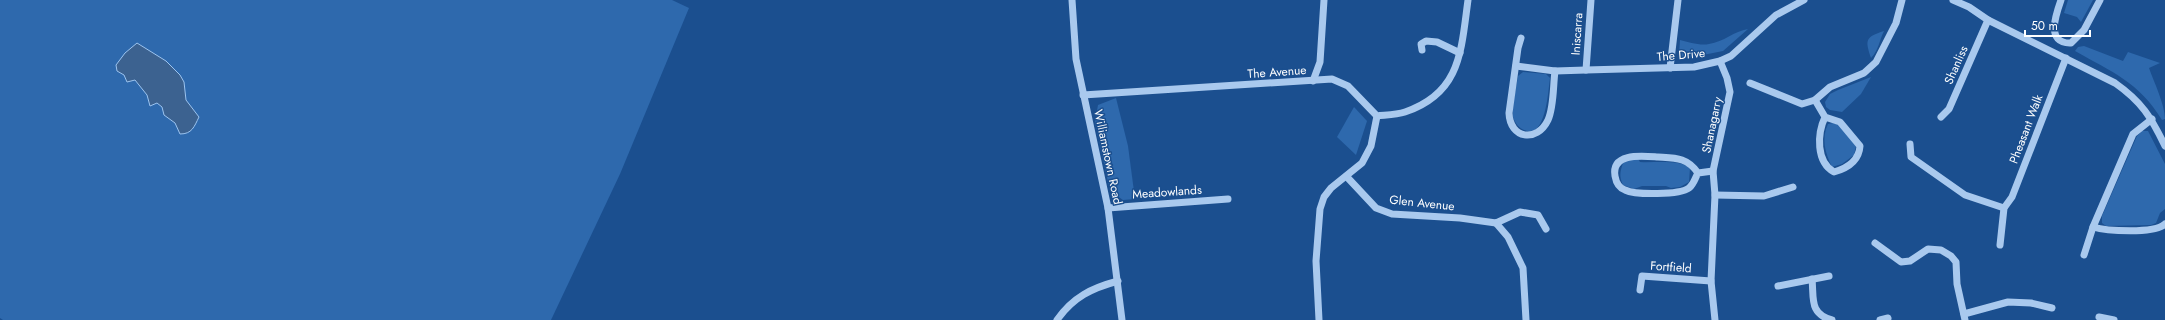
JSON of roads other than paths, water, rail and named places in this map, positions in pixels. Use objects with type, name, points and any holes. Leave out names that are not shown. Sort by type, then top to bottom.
[{"type":"street","name":"Williamstown Road","points":[[1072,0],[1075,50],[1083,96],[1108,208],[1122,320]]},
{"type":"street","points":[[1313,81],[1320,62],[1324,0]]},
{"type":"street","points":[[1320,320],[1316,262],[1320,209],[1324,197],[1331,188],[1362,163],[1368,152],[1377,116],[1404,113],[1430,100],[1449,82],[1460,53],[1468,0]]},
{"type":"street","name":"Iniscarra","points":[[1586,70],[1591,0]]},
{"type":"street","points":[[1670,68],[1678,0]]},
{"type":"street","name":"The Drive","points":[[1516,66],[1555,71],[1694,67],[1720,62],[1731,56],[1776,15],[1804,0]]},
{"type":"street","points":[[1750,83],[1802,104],[1815,100],[1830,87],[1864,73],[1876,62],[1896,24],[1902,0]]},
{"type":"street","points":[[1953,0],[1970,4],[1988,20],[2115,83],[2133,96],[2152,119],[2165,146]]},
{"type":"street","points":[[2061,0],[2054,22],[2054,31],[2058,39],[2065,43],[2071,43],[2084,30],[2100,0]]},
{"type":"street","name":"Shanliss","points":[[1941,117],[1949,109],[1988,20]]},
{"type":"street","points":[[1521,38],[1516,66],[1510,122],[1514,129],[1524,135],[1533,135],[1539,132],[1549,118],[1555,71]]},
{"type":"street","points":[[1422,50],[1421,44],[1426,41],[1437,42],[1460,53]]},
{"type":"street","name":"Pheasant Walk","points":[[2000,246],[2004,208],[2012,197],[2063,56],[2065,43]]},
{"type":"street","name":"Shanagarry","points":[[1711,281],[1715,195],[1714,171],[1730,92],[1727,78],[1720,62]]},
{"type":"street","name":"The Avenue","points":[[1083,96],[1332,80],[1348,86],[1377,116]]},
{"type":"street","points":[[1815,100],[1825,117],[1840,122],[1860,146],[1860,153],[1844,170],[1834,172],[1827,168],[1824,162],[1819,138],[1820,128],[1825,117]]},
{"type":"street","points":[[2084,255],[2093,227],[2133,134],[2152,119]]},
{"type":"street","points":[[1910,144],[1912,157],[1965,195],[2004,208]]},
{"type":"street","name":"Shanagarry","points":[[1633,155],[1686,160],[1698,173],[1694,182],[1688,189],[1676,193],[1632,193],[1624,190],[1618,184],[1615,175],[1615,167],[1619,162],[1633,155]]},
{"type":"street","name":"Shanagarry","points":[[1698,173],[1714,171]]},
{"type":"street","name":"Glen Avenue","points":[[1347,176],[1376,208],[1392,214],[1460,218],[1496,223]]},
{"type":"street","points":[[1715,195],[1764,196],[1793,188]]},
{"type":"street","name":"Meadowlands","points":[[1108,208],[1228,199]]},
{"type":"street","points":[[1526,320],[1523,268],[1508,237],[1496,223],[1520,212],[1538,215],[1546,229]]},
{"type":"street","points":[[2093,227],[2106,230],[2154,229],[2165,224]]},
{"type":"street","points":[[1875,243],[1902,262],[1910,261],[1928,249],[1941,250],[1951,256],[1956,262],[1964,317],[2008,302],[2031,303],[2052,308]]},
{"type":"street","name":"Fortfield","points":[[1640,290],[1642,276],[1711,281]]},
{"type":"street","points":[[1778,286],[1829,276]]},
{"type":"street","points":[[1812,279],[1815,310],[1820,317],[1832,320]]},
{"type":"street","points":[[1057,320],[1072,302],[1083,294],[1118,281]]},
{"type":"street","points":[[1711,281],[1715,320]]},
{"type":"street","points":[[2099,317],[2114,320]]},
{"type":"street","points":[[1880,320],[1888,318]]}]
